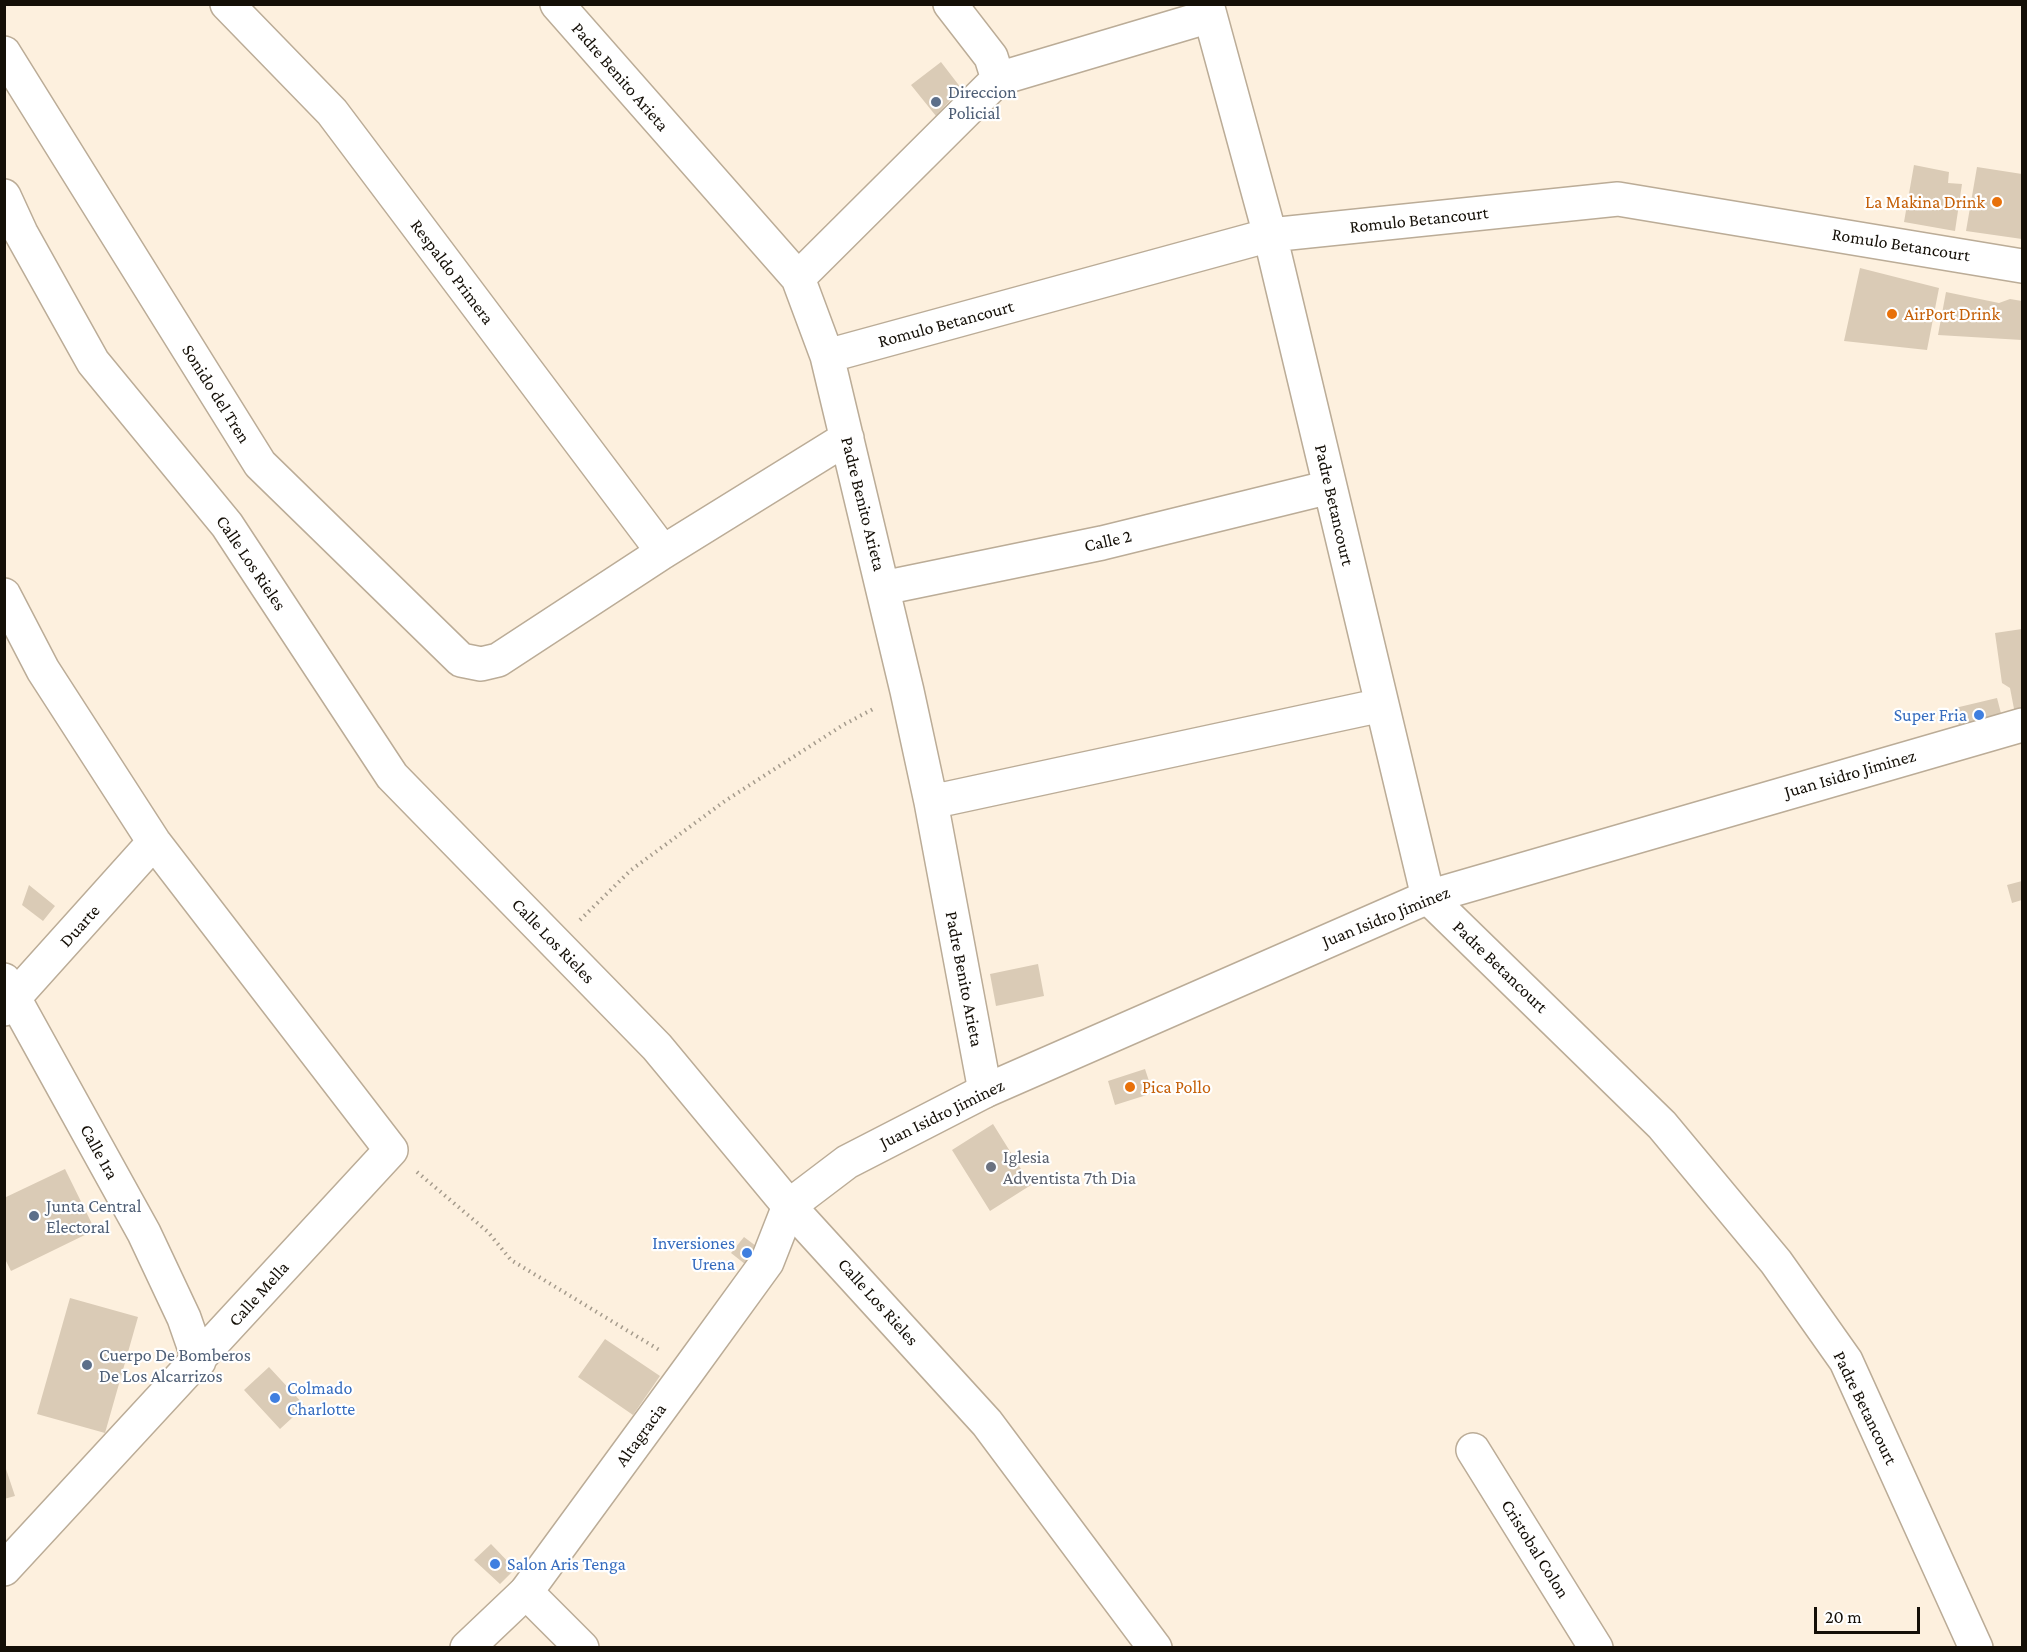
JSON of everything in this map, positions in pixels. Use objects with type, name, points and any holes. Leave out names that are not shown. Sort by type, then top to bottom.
[{"type":"street","name":"Respaldo Primera","points":[[227,4],[332,112],[663,552]]},
{"type":"street","name":"Padre Benito Arieta","points":[[557,4],[798,278],[827,356],[907,691],[931,802],[985,1091]]},
{"type":"street","points":[[950,4],[991,57],[998,79]]},
{"type":"street","points":[[798,278],[998,79],[1209,10]]},
{"type":"street","name":"Padre Betancourt","points":[[1209,10],[1270,235],[1428,897],[1662,1125],[1776,1262],[1846,1361],[1976,1647]]},
{"type":"street","name":"Sonido del Tren","points":[[4,53],[260,464],[461,660],[481,664],[498,660],[663,552]]},
{"type":"street","name":"Calle Los Rieles","points":[[4,196],[21,234],[93,362],[227,525],[392,776],[657,1047],[789,1206],[987,1423],[1155,1647]]},
{"type":"street","name":"Romulo Betancourt","points":[[827,356],[1270,235],[1618,199],[2022,266]]},
{"type":"street","points":[[663,552],[847,438]]},
{"type":"street","name":"Calle 2","points":[[883,588],[1102,543],[1330,487]]},
{"type":"street","points":[[4,595],[43,670],[154,842],[391,1150]]},
{"type":"street","points":[[931,802],[1382,705]]},
{"type":"street","name":"Juan Isidro Jiminez","points":[[789,1206],[847,1162],[985,1091],[1428,897],[2022,724]]},
{"type":"street","name":"Duarte","points":[[8,996],[154,842]]},
{"type":"street","name":"Calle 1ra","points":[[8,996],[144,1233],[184,1318],[199,1361]]},
{"type":"street","name":"Calle Mella","points":[[4,1569],[199,1361],[391,1150]]},
{"type":"street","name":"Altagracia","points":[[467,1647],[525,1592],[690,1368],[767,1262],[789,1206]]},
{"type":"street","name":"Cristobal Colon","points":[[1473,1450],[1596,1647]]},
{"type":"street","points":[[525,1592],[582,1647]]},
{"type":"path","points":[[556,944],[631,870],[725,801],[843,724],[907,691]]},
{"type":"path","points":[[391,1150],[488,1232],[511,1260],[690,1368]]},
{"type":"building","name":"Direccion Policial","points":[[941,62],[961,88],[936,116],[911,85]]},
{"type":"building","points":[[1914,165],[1949,172],[1948,183],[1962,184],[1955,231],[1904,222]]},
{"type":"building","name":"La Makina Drink","points":[[1977,167],[2022,174],[2022,239],[1966,231]]},
{"type":"building","name":"AirPort Drink","points":[[1860,268],[1939,288],[1927,350],[1844,341]]},
{"type":"building","points":[[1946,292],[1999,303],[2010,299],[2022,301],[2022,340],[1938,335]]},
{"type":"building","points":[[2022,629],[2022,713],[2015,714],[2010,688],[2002,683],[1995,633]]},
{"type":"building","name":"Super Fria","points":[[1997,698],[2003,721],[1960,731],[1955,708]]},
{"type":"building","points":[[2022,881],[2022,900],[2012,903],[2007,885]]},
{"type":"building","points":[[29,885],[55,906],[43,921],[22,905]]},
{"type":"building","points":[[1038,964],[1044,996],[996,1006],[990,974]]},
{"type":"building","name":"Pica Pollo","points":[[1145,1069],[1153,1093],[1115,1105],[1108,1081]]},
{"type":"building","name":"Iglesia Adventista 7th Dia","points":[[993,1124],[1031,1185],[990,1211],[952,1150]]},
{"type":"building","points":[[65,1169],[95,1230],[11,1271],[4,1257],[4,1198]]},
{"type":"building","name":"Inversiones Urena","points":[[744,1237],[764,1252],[750,1268],[731,1253]]},
{"type":"building","name":"Cuerpo De Bomberos De Los Alcarrizos","points":[[70,1298],[138,1317],[105,1433],[37,1414]]},
{"type":"building","points":[[605,1339],[660,1376],[633,1415],[578,1377]]},
{"type":"building","name":"Colmado Charlotte","points":[[269,1367],[305,1406],[280,1429],[244,1390]]},
{"type":"building","points":[[4,1463],[15,1496],[4,1499]]},
{"type":"building","name":"Salon Aris Tenga","points":[[491,1544],[515,1569],[500,1584],[474,1560]]},
{"type":"place","name":"Direccion Policial","points":[[936,102]]},
{"type":"place","name":"La Makina Drink","points":[[1997,202]]},
{"type":"place","name":"AirPort Drink","points":[[1892,314]]},
{"type":"place","name":"Super Fria","points":[[1979,715]]},
{"type":"place","name":"Pica Pollo","points":[[1130,1087]]},
{"type":"place","name":"Iglesia Adventista 7th Dia","points":[[991,1167]]},
{"type":"place","name":"Junta Central Electoral","points":[[34,1216]]},
{"type":"place","name":"Inversiones Urena","points":[[747,1253]]},
{"type":"place","name":"Cuerpo De Bomberos De Los Alcarrizos","points":[[87,1365]]},
{"type":"place","name":"Colmado Charlotte","points":[[275,1398]]},
{"type":"place","name":"Salon Aris Tenga","points":[[495,1564]]}]
